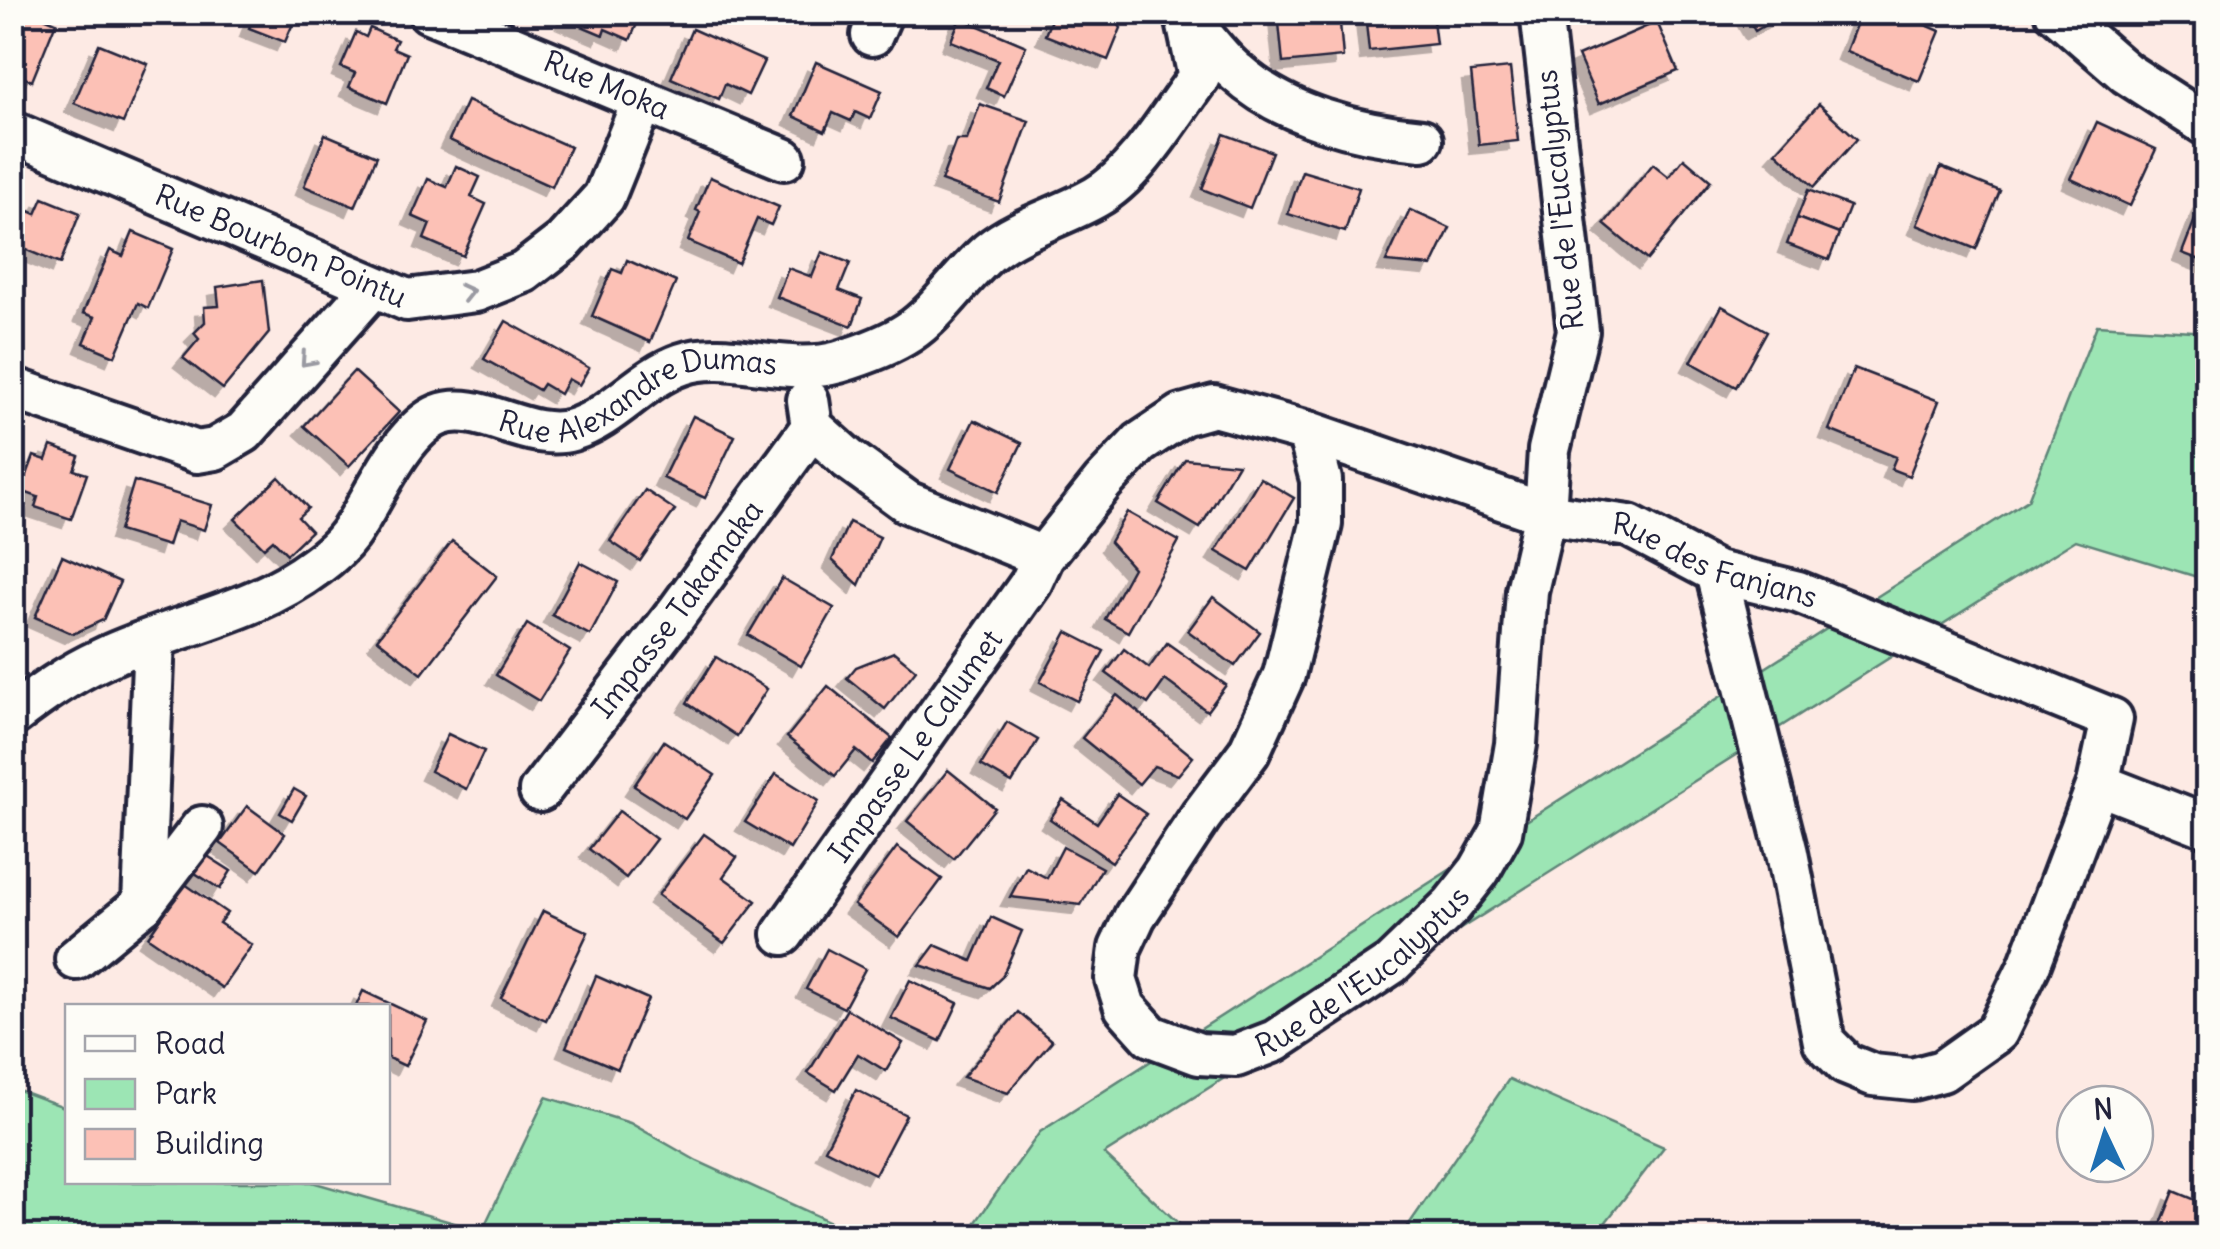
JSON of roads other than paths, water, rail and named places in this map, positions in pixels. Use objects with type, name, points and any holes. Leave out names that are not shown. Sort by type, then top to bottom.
[{"type":"street","name":"Rue Moka","points":[[430,12],[784,159]]},
{"type":"street","points":[[1185,12],[1240,76],[1277,98],[1360,132],[1422,140]]},
{"type":"street","name":"Rue Alexandre Dumas","points":[[12,716],[55,684],[104,658],[246,607],[286,587],[319,564],[347,538],[415,431],[440,414],[470,413],[537,432],[571,430],[606,413],[660,373],[686,362],[714,360],[804,368],[837,362],[910,332],[990,251],[1012,236],[1099,196],[1124,177],[1199,77],[1185,12]]},
{"type":"street","name":"Rue de l'Eucalyptus","points":[[1308,432],[1321,480],[1321,524],[1284,674],[1249,752],[1154,888],[1120,948],[1116,979],[1126,1007],[1151,1036],[1200,1054],[1236,1056],[1274,1041],[1391,964],[1452,905],[1479,872],[1500,832],[1516,744],[1527,591],[1544,514],[1549,450],[1578,331],[1542,12]]},
{"type":"street","points":[[2056,12],[2126,73],[2208,126]]},
{"type":"street","name":"Rue Bourbon Pointu","points":[[12,132],[407,300],[476,291],[524,272],[564,242],[604,197],[642,103]]},
{"type":"street","points":[[12,388],[198,452],[215,448],[244,432],[372,288]]},
{"type":"street","points":[[804,368],[812,426],[848,459],[908,502],[1044,557],[1140,442],[1182,415],[1214,406],[1308,432]]},
{"type":"street","name":"Impasse Takamaka","points":[[540,791],[678,613],[812,426]]},
{"type":"street","name":"Rue des Fanjans","points":[[1308,432],[1544,514],[1629,526],[1716,572],[1798,592],[2112,719],[2098,784]]},
{"type":"street","name":"Impasse Le Calumet","points":[[783,934],[1032,583],[1044,557]]},
{"type":"street","points":[[1716,572],[1787,853],[1824,1042],[1846,1064],[1872,1075],[1912,1079],[1942,1070],[1997,1032],[2029,966],[2098,784],[2203,824]]},
{"type":"street","points":[[143,904],[154,639]]},
{"type":"street","points":[[76,959],[143,904],[202,827]]}]
